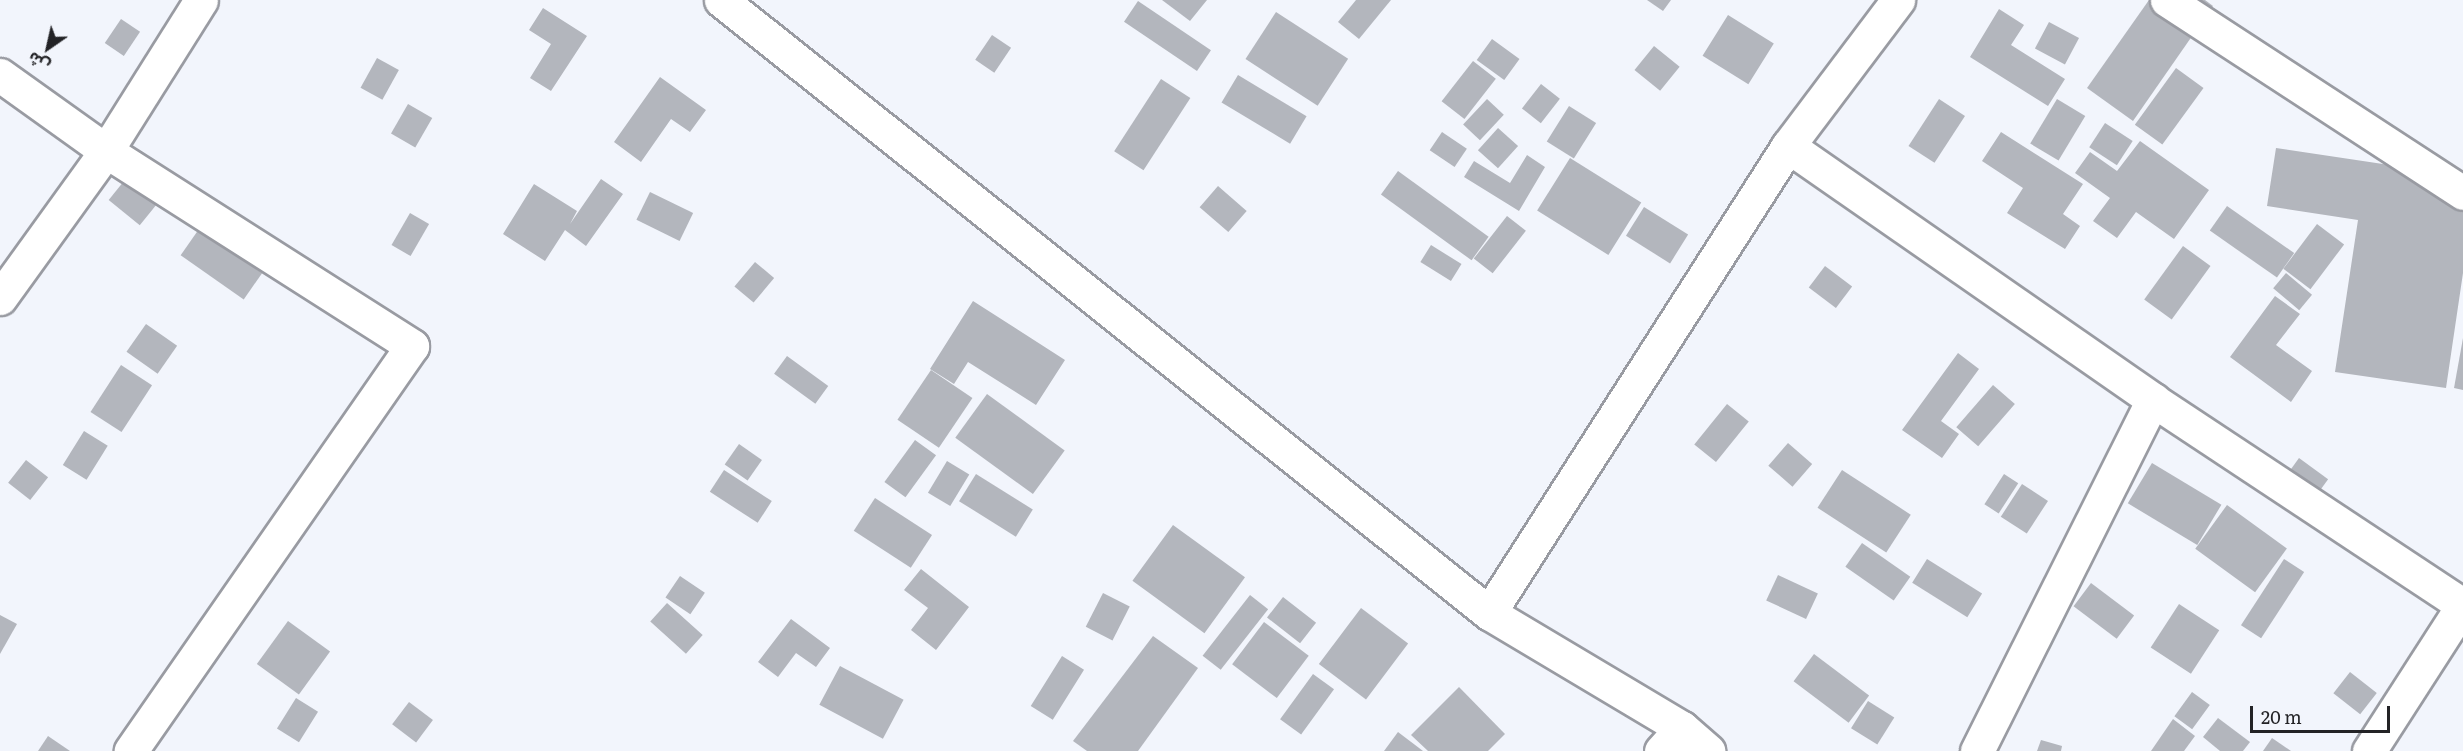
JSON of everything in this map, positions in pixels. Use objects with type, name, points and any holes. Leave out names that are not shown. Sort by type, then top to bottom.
[{"type":"street","points":[[0,298],[106,152],[201,0]]},
{"type":"street","points":[[721,0],[1489,613],[1671,739],[1708,751]]},
{"type":"street","points":[[1489,613],[1788,146],[1898,0]]},
{"type":"street","points":[[2167,0],[2463,193]]},
{"type":"street","points":[[0,75],[106,152],[412,346],[131,751]]},
{"type":"street","points":[[1788,146],[2153,400],[2463,605],[2369,751]]},
{"type":"street","points":[[1977,751],[2153,400]]},
{"type":"building","points":[[1162,0],[1207,0],[1190,21]]},
{"type":"building","points":[[1356,0],[1391,0],[1359,39],[1338,22]]},
{"type":"building","points":[[1647,0],[1671,0],[1663,11]]},
{"type":"building","points":[[2149,0],[2205,0],[2213,6],[2133,121],[2087,88]]},
{"type":"building","points":[[1138,1],[1211,50],[1197,71],[1124,22]]},
{"type":"building","points":[[543,8],[587,36],[551,91],[530,78],[551,44],[529,30]]},
{"type":"building","points":[[1999,9],[2024,25],[2011,45],[2065,79],[2048,106],[1970,57]]},
{"type":"building","points":[[1276,12],[1348,59],[1318,106],[1246,59]]},
{"type":"building","points":[[1728,15],[1774,44],[1748,84],[1703,56]]},
{"type":"building","points":[[121,19],[140,32],[124,56],[105,43]]},
{"type":"building","points":[[2049,22],[2079,38],[2065,64],[2035,48]]},
{"type":"building","points":[[992,35],[1011,48],[994,73],[975,60]]},
{"type":"building","points":[[1492,39],[1520,59],[1504,80],[1477,60]]},
{"type":"building","points":[[1654,46],[1680,67],[1660,91],[1634,70]]},
{"type":"building","points":[[377,58],[399,70],[382,100],[361,88]]},
{"type":"building","points":[[1473,61],[1496,79],[1464,119],[1442,101]]},
{"type":"building","points":[[2176,68],[2204,88],[2162,145],[2135,125]]},
{"type":"building","points":[[1238,75],[1307,116],[1290,144],[1222,102]]},
{"type":"building","points":[[660,77],[706,110],[690,132],[671,119],[641,162],[614,142]]},
{"type":"building","points":[[1161,79],[1190,98],[1144,170],[1114,151]]},
{"type":"building","points":[[1541,84],[1560,99],[1541,123],[1522,108]]},
{"type":"building","points":[[1487,99],[1504,115],[1480,140],[1463,125]]},
{"type":"building","points":[[1939,99],[1965,116],[1934,163],[1909,146]]},
{"type":"building","points":[[2057,99],[2085,116],[2059,161],[2030,144]]},
{"type":"building","points":[[408,104],[432,118],[415,147],[391,133]]},
{"type":"building","points":[[1569,106],[1596,123],[1574,159],[1547,142]]},
{"type":"building","points":[[2105,123],[2133,141],[2117,165],[2089,147]]},
{"type":"building","points":[[1498,128],[1518,146],[1498,168],[1478,150]]},
{"type":"building","points":[[1442,132],[1467,149],[1455,167],[1430,150]]},
{"type":"building","points":[[2001,132],[2083,184],[2063,214],[2080,226],[2065,249],[2007,213],[2023,188],[1982,161]]},
{"type":"building","points":[[2140,141],[2209,190],[2174,239],[2136,212],[2117,238],[2093,221],[2110,198],[2075,173],[2090,152],[2117,171]]},
{"type":"building","points":[[2276,148],[2463,176],[2463,273],[2446,388],[2335,372],[2358,220],[2267,206]]},
{"type":"building","points":[[1527,155],[1545,167],[1519,211],[1464,177],[1474,161],[1510,183]]},
{"type":"building","points":[[1570,158],[1641,203],[1608,255],[1537,211]]},
{"type":"building","points":[[137,165],[168,190],[140,225],[109,200]]},
{"type":"building","points":[[1398,171],[1489,237],[1472,260],[1381,194]]},
{"type":"building","points":[[601,179],[623,194],[586,246],[565,230],[545,261],[503,234],[534,184],[577,211],[570,224]]},
{"type":"building","points":[[1218,186],[1247,211],[1228,232],[1200,207]]},
{"type":"building","points":[[650,192],[693,213],[680,241],[636,220]]},
{"type":"building","points":[[2227,206],[2294,253],[2277,278],[2210,231]]},
{"type":"building","points":[[1644,207],[1688,235],[1670,263],[1626,236]]},
{"type":"building","points":[[410,213],[429,224],[411,256],[392,245]]},
{"type":"building","points":[[1507,216],[1526,231],[1493,273],[1474,259]]},
{"type":"building","points":[[2317,224],[2344,244],[2310,289],[2283,269]]},
{"type":"building","points":[[199,229],[262,273],[244,299],[181,255]]},
{"type":"building","points":[[1431,245],[1462,264],[1451,281],[1420,262]]},
{"type":"building","points":[[2183,246],[2211,266],[2172,319],[2144,299]]},
{"type":"building","points":[[755,262],[774,278],[754,303],[734,287]]},
{"type":"building","points":[[1825,266],[1852,286],[1836,308],[1809,288]]},
{"type":"building","points":[[2286,273],[2312,295],[2299,310],[2273,288]]},
{"type":"building","points":[[2275,296],[2300,314],[2276,345],[2312,371],[2291,402],[2230,357]]},
{"type":"building","points":[[973,301],[1065,360],[1036,405],[968,362],[954,384],[930,369]]},
{"type":"building","points":[[146,324],[177,346],[158,374],[126,352]]},
{"type":"building","points":[[2463,338],[2463,390],[2454,388]]},
{"type":"building","points":[[1958,353],[1979,369],[1941,421],[1959,434],[1942,458],[1902,430]]},
{"type":"building","points":[[787,356],[828,386],[815,404],[774,374]]},
{"type":"building","points":[[121,365],[152,385],[122,432],[91,412]]},
{"type":"building","points":[[931,370],[972,398],[939,448],[897,420]]},
{"type":"building","points":[[1993,385],[2015,404],[1978,446],[1956,427]]},
{"type":"building","points":[[987,394],[1065,450],[1033,494],[955,438]]},
{"type":"building","points":[[1727,404],[1749,422],[1716,462],[1694,444]]},
{"type":"building","points":[[84,431],[108,446],[87,480],[63,465]]},
{"type":"building","points":[[915,440],[936,455],[905,497],[884,482]]},
{"type":"building","points":[[1788,443],[1812,464],[1792,487],[1768,466]]},
{"type":"building","points":[[739,444],[762,460],[748,481],[725,464]]},
{"type":"building","points":[[2299,458],[2328,479],[2302,515],[2273,494]]},
{"type":"building","points":[[26,460],[48,477],[30,500],[8,483]]},
{"type":"building","points":[[947,461],[969,474],[950,506],[928,493]]},
{"type":"building","points":[[2152,463],[2221,505],[2197,545],[2128,503]]},
{"type":"building","points":[[724,470],[772,501],[758,523],[710,492]]},
{"type":"building","points":[[1842,470],[1911,515],[1886,552],[1817,508]]},
{"type":"building","points":[[976,474],[1033,510],[1016,537],[959,501]]},
{"type":"building","points":[[2004,474],[2018,483],[1999,513],[1984,504]]},
{"type":"building","points":[[2022,484],[2048,501],[2027,534],[2001,517]]},
{"type":"building","points":[[875,498],[932,535],[911,568],[854,531]]},
{"type":"building","points":[[2227,505],[2287,548],[2255,592],[2195,549]]},
{"type":"building","points":[[1173,525],[1245,577],[1204,633],[1132,581]]},
{"type":"building","points":[[1862,543],[1910,577],[1894,601],[1845,567]]},
{"type":"building","points":[[1927,559],[1982,593],[1967,617],[1912,583]]},
{"type":"building","points":[[2284,559],[2304,572],[2261,638],[2241,625]]},
{"type":"building","points":[[921,569],[969,607],[936,650],[911,630],[928,608],[904,590]]},
{"type":"building","points":[[1778,575],[1818,594],[1806,619],[1766,600]]},
{"type":"building","points":[[680,576],[705,593],[690,614],[665,598]]},
{"type":"building","points":[[2091,583],[2134,615],[2117,639],[2074,606]]},
{"type":"building","points":[[1103,593],[1130,607],[1112,640],[1086,627]]},
{"type":"building","points":[[1250,595],[1268,609],[1221,670],[1203,656]]},
{"type":"building","points":[[1283,597],[1316,623],[1300,643],[1267,617]]},
{"type":"building","points":[[667,603],[703,635],[686,654],[650,622]]},
{"type":"building","points":[[2179,604],[2219,630],[2191,674],[2151,648]]},
{"type":"building","points":[[1361,608],[1408,644],[1366,699],[1319,664]]},
{"type":"building","points":[[0,615],[17,624],[0,654]]},
{"type":"building","points":[[791,619],[830,648],[816,667],[796,653],[778,677],[758,662]]},
{"type":"building","points":[[288,621],[330,652],[299,694],[257,664]]},
{"type":"building","points":[[1264,622],[1309,656],[1277,698],[1232,664]]},
{"type":"building","points":[[1153,636],[1198,668],[1138,751],[1087,751],[1073,741]]},
{"type":"building","points":[[1814,654],[1869,696],[1849,723],[1794,681]]},
{"type":"building","points":[[1062,656],[1084,670],[1053,720],[1031,706]]},
{"type":"building","points":[[840,666],[904,700],[883,739],[819,705]]},
{"type":"building","points":[[2350,672],[2377,693],[2360,714],[2333,693]]},
{"type":"building","points":[[1313,674],[1334,689],[1301,735],[1280,719]]},
{"type":"building","points":[[1459,687],[1505,734],[1488,751],[1428,751],[1411,735]]},
{"type":"building","points":[[2192,692],[2210,705],[2192,729],[2174,716]]},
{"type":"building","points":[[296,698],[318,712],[299,742],[277,729]]},
{"type":"building","points":[[1868,701],[1894,717],[1877,745],[1851,728]]},
{"type":"building","points":[[409,702],[433,720],[416,742],[392,724]]},
{"type":"building","points":[[2218,718],[2250,742],[2243,751],[2220,751],[2203,737]]},
{"type":"building","points":[[2173,719],[2195,736],[2184,751],[2151,751]]},
{"type":"building","points":[[1398,732],[1423,751],[1384,751]]},
{"type":"building","points":[[48,736],[70,751],[38,751]]},
{"type":"building","points":[[2272,738],[2291,751],[2263,751]]},
{"type":"building","points":[[2041,740],[2062,746],[2061,751],[2037,751]]}]
